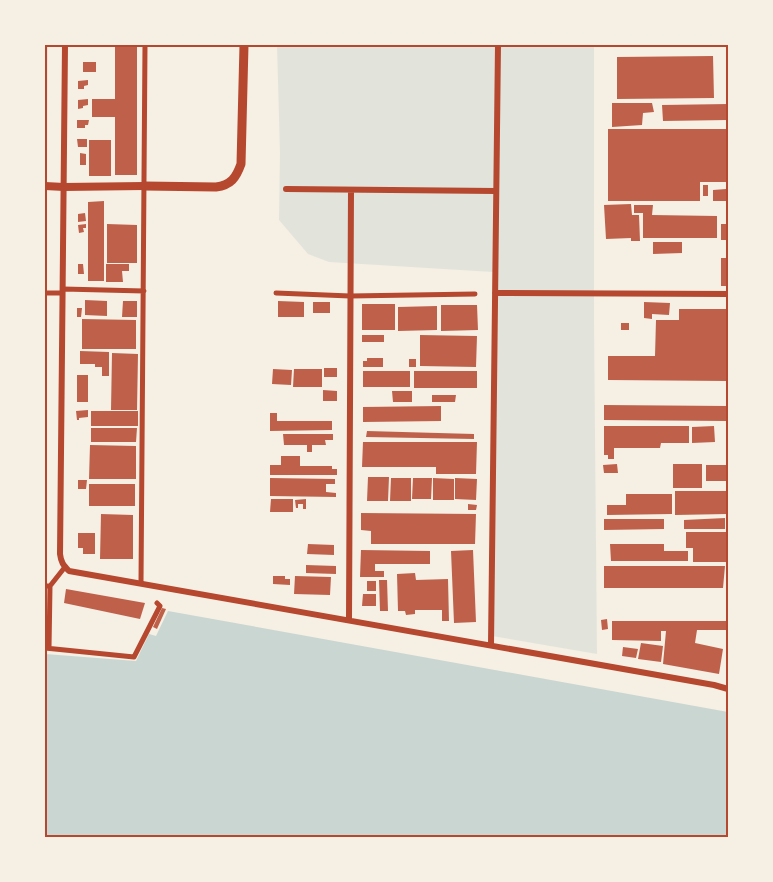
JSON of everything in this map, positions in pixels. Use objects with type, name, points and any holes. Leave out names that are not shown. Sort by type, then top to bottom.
[{"type":"highway","points":[[144,186],[225,186],[232,182],[238,174],[241,164],[244,45]]},
{"type":"main road","points":[[45,186],[144,186]]},
{"type":"street","points":[[65,45],[60,562],[69,571],[491,645],[728,689]]},
{"type":"street","points":[[141,583],[145,45]]},
{"type":"street","points":[[491,645],[498,45]]},
{"type":"street","points":[[286,189],[496,191]]},
{"type":"street","points":[[349,620],[351,190]]},
{"type":"street","points":[[45,293],[62,291],[144,292]]},
{"type":"street","points":[[276,293],[350,296],[475,294]]},
{"type":"street","points":[[495,293],[728,294]]},
{"type":"street","points":[[65,567],[47,586],[47,648],[134,657],[160,606],[156,603]]},
{"type":"shaded area","points":[[45,45],[48,45],[47,162],[45,165]]},
{"type":"shaded area","points":[[277,45],[594,45],[597,654],[492,636],[493,272],[329,262],[308,254],[279,220],[280,153]]},
{"type":"shaded area","points":[[168,611],[728,712],[728,837],[45,837],[45,654],[136,661],[149,634],[156,636]]},
{"type":"building","points":[[115,45],[137,45],[137,175],[115,175],[115,117],[92,117],[92,99],[115,99]]},
{"type":"building","points":[[713,56],[714,98],[617,99],[617,57]]},
{"type":"building","points":[[83,62],[96,62],[96,72],[83,72]]},
{"type":"building","points":[[88,80],[88,85],[84,86],[84,89],[78,89],[78,81]]},
{"type":"building","points":[[88,99],[88,105],[78,109],[78,100]]},
{"type":"building","points":[[612,103],[652,103],[654,112],[643,113],[642,125],[612,127]]},
{"type":"building","points":[[728,104],[728,120],[663,121],[662,105]]},
{"type":"building","points":[[77,120],[89,120],[88,125],[85,125],[85,128],[77,128]]},
{"type":"building","points":[[608,129],[726,129],[726,182],[700,182],[700,201],[608,201]]},
{"type":"building","points":[[77,139],[87,139],[87,147],[78,147]]},
{"type":"building","points":[[89,140],[111,140],[111,176],[89,176]]},
{"type":"building","points":[[80,153],[86,154],[86,165],[80,165]]},
{"type":"building","points":[[703,185],[708,185],[708,196],[703,196]]},
{"type":"building","points":[[726,189],[726,201],[713,201],[713,190]]},
{"type":"building","points":[[104,201],[104,281],[88,281],[88,202]]},
{"type":"building","points":[[631,204],[632,215],[639,215],[640,241],[631,241],[631,238],[606,239],[604,205]]},
{"type":"building","points":[[634,205],[653,205],[652,215],[717,216],[717,238],[643,238],[643,213],[634,213]]},
{"type":"building","points":[[85,213],[86,221],[78,222],[78,214]]},
{"type":"building","points":[[86,224],[86,228],[83,228],[84,232],[79,233],[78,225]]},
{"type":"building","points":[[107,224],[137,225],[137,263],[107,263]]},
{"type":"building","points":[[721,224],[728,224],[728,240],[721,240]]},
{"type":"building","points":[[653,242],[682,242],[682,253],[653,254]]},
{"type":"building","points":[[721,258],[728,258],[727,286],[721,286]]},
{"type":"building","points":[[78,264],[83,264],[84,274],[78,274]]},
{"type":"building","points":[[106,264],[129,264],[129,271],[122,271],[123,282],[106,282]]},
{"type":"building","points":[[85,300],[107,301],[107,316],[85,315]]},
{"type":"building","points":[[123,301],[137,301],[137,317],[122,317]]},
{"type":"building","points":[[278,301],[304,302],[304,317],[278,317]]},
{"type":"building","points":[[313,302],[330,302],[330,313],[313,313]]},
{"type":"building","points":[[644,302],[670,303],[669,315],[652,314],[652,319],[644,318]]},
{"type":"building","points":[[362,304],[395,304],[395,330],[362,330]]},
{"type":"building","points":[[441,305],[477,305],[478,330],[441,331]]},
{"type":"building","points":[[437,306],[437,330],[398,331],[398,307]]},
{"type":"building","points":[[77,308],[82,308],[81,317],[77,317]]},
{"type":"building","points":[[679,309],[728,309],[727,381],[608,380],[608,356],[655,356],[656,320],[679,320]]},
{"type":"building","points":[[82,319],[136,320],[136,349],[82,349]]},
{"type":"building","points":[[621,323],[629,323],[629,330],[621,330]]},
{"type":"building","points":[[362,335],[384,335],[384,342],[362,342]]},
{"type":"building","points":[[420,335],[477,336],[476,367],[420,366]]},
{"type":"building","points":[[80,351],[109,352],[109,376],[102,376],[102,367],[95,367],[95,364],[80,364]]},
{"type":"building","points":[[112,353],[138,354],[137,410],[111,410]]},
{"type":"building","points":[[367,358],[383,358],[383,367],[363,367],[363,361],[367,361]]},
{"type":"building","points":[[409,359],[416,359],[416,367],[409,367]]},
{"type":"building","points":[[324,368],[337,368],[337,377],[324,377]]},
{"type":"building","points":[[273,369],[292,370],[291,385],[272,384]]},
{"type":"building","points":[[294,369],[322,369],[322,387],[293,387]]},
{"type":"building","points":[[363,371],[410,371],[410,387],[363,387]]},
{"type":"building","points":[[414,371],[477,371],[477,388],[414,388]]},
{"type":"building","points":[[77,375],[88,375],[88,402],[77,402]]},
{"type":"building","points":[[323,390],[337,391],[337,401],[323,401]]},
{"type":"building","points":[[392,391],[412,391],[412,402],[393,402]]},
{"type":"building","points":[[432,395],[456,395],[455,402],[432,402]]},
{"type":"building","points":[[604,405],[727,406],[726,421],[604,420]]},
{"type":"building","points":[[441,406],[441,421],[363,422],[363,407]]},
{"type":"building","points":[[88,410],[88,417],[77,420],[76,411]]},
{"type":"building","points":[[91,411],[138,411],[138,426],[91,426]]},
{"type":"building","points":[[270,413],[277,413],[277,421],[332,421],[332,430],[270,431]]},
{"type":"building","points":[[604,426],[689,426],[689,443],[661,443],[660,448],[614,448],[614,459],[608,459],[608,455],[604,455]]},
{"type":"building","points":[[714,426],[715,442],[692,443],[692,427]]},
{"type":"building","points":[[91,428],[137,428],[136,442],[91,442]]},
{"type":"building","points":[[367,431],[474,434],[474,439],[366,437]]},
{"type":"building","points":[[283,434],[333,434],[333,440],[325,440],[326,445],[312,445],[312,452],[307,452],[307,445],[284,445]]},
{"type":"building","points":[[363,442],[477,442],[476,474],[436,474],[436,467],[362,467]]},
{"type":"building","points":[[90,445],[136,446],[136,479],[89,479]]},
{"type":"building","points":[[281,456],[300,456],[300,466],[332,466],[332,469],[337,469],[337,475],[270,475],[270,465],[281,465]]},
{"type":"building","points":[[617,464],[618,473],[604,473],[603,465]]},
{"type":"building","points":[[673,464],[702,464],[702,488],[673,488]]},
{"type":"building","points":[[706,465],[728,465],[728,481],[706,481]]},
{"type":"building","points":[[368,477],[389,477],[388,501],[367,501]]},
{"type":"building","points":[[270,478],[335,479],[335,484],[326,484],[326,492],[336,493],[336,497],[270,496]]},
{"type":"building","points":[[391,478],[411,478],[411,501],[390,501]]},
{"type":"building","points":[[413,478],[432,478],[431,499],[412,499]]},
{"type":"building","points":[[433,478],[454,479],[454,500],[433,500]]},
{"type":"building","points":[[455,478],[477,479],[476,500],[455,499]]},
{"type":"building","points":[[78,480],[87,480],[86,489],[78,489]]},
{"type":"building","points":[[89,484],[135,484],[135,506],[89,506]]},
{"type":"building","points":[[675,491],[726,491],[727,514],[675,515]]},
{"type":"building","points":[[626,494],[672,494],[672,514],[607,515],[607,505],[626,505]]},
{"type":"building","points":[[271,499],[293,499],[293,512],[270,512]]},
{"type":"building","points":[[306,499],[306,509],[303,509],[303,504],[298,504],[298,508],[296,508],[295,500]]},
{"type":"building","points":[[468,504],[477,505],[476,510],[468,510]]},
{"type":"building","points":[[361,513],[476,514],[475,544],[371,544],[371,531],[361,530]]},
{"type":"building","points":[[101,514],[133,515],[133,559],[100,559]]},
{"type":"building","points":[[725,518],[725,529],[684,529],[684,520]]},
{"type":"building","points":[[604,519],[664,519],[664,529],[604,530]]},
{"type":"building","points":[[686,532],[726,532],[727,562],[693,562],[693,548],[686,548]]},
{"type":"building","points":[[78,533],[95,533],[95,554],[83,554],[83,548],[78,548]]},
{"type":"building","points":[[308,544],[334,545],[334,555],[307,554]]},
{"type":"building","points":[[610,544],[664,544],[664,551],[688,551],[688,561],[611,561]]},
{"type":"building","points":[[361,550],[430,551],[430,564],[375,564],[375,571],[384,571],[384,577],[360,577]]},
{"type":"building","points":[[473,550],[476,622],[454,623],[451,551]]},
{"type":"building","points":[[306,565],[336,566],[336,574],[306,573]]},
{"type":"building","points":[[604,566],[725,566],[723,588],[604,588]]},
{"type":"building","points":[[415,573],[416,580],[448,579],[449,621],[442,621],[442,610],[415,610],[415,614],[406,615],[405,611],[398,611],[397,574]]},
{"type":"building","points":[[273,576],[285,576],[285,579],[290,579],[290,585],[273,584]]},
{"type":"building","points":[[295,576],[331,577],[330,595],[294,594]]},
{"type":"building","points":[[379,580],[387,580],[388,611],[380,611]]},
{"type":"building","points":[[367,581],[376,581],[376,591],[367,591]]},
{"type":"building","points":[[66,589],[145,603],[140,619],[64,603]]},
{"type":"building","points":[[363,594],[376,594],[376,606],[362,606]]},
{"type":"building","points":[[162,608],[166,609],[157,629],[153,627]]},
{"type":"building","points":[[607,619],[608,629],[602,630],[601,620]]},
{"type":"building","points":[[612,621],[726,621],[726,630],[697,630],[695,643],[723,649],[719,674],[663,664],[666,631],[661,631],[661,641],[612,640]]},
{"type":"building","points":[[641,643],[663,646],[661,662],[638,659]]},
{"type":"building","points":[[623,647],[638,649],[636,658],[622,656]]}]
